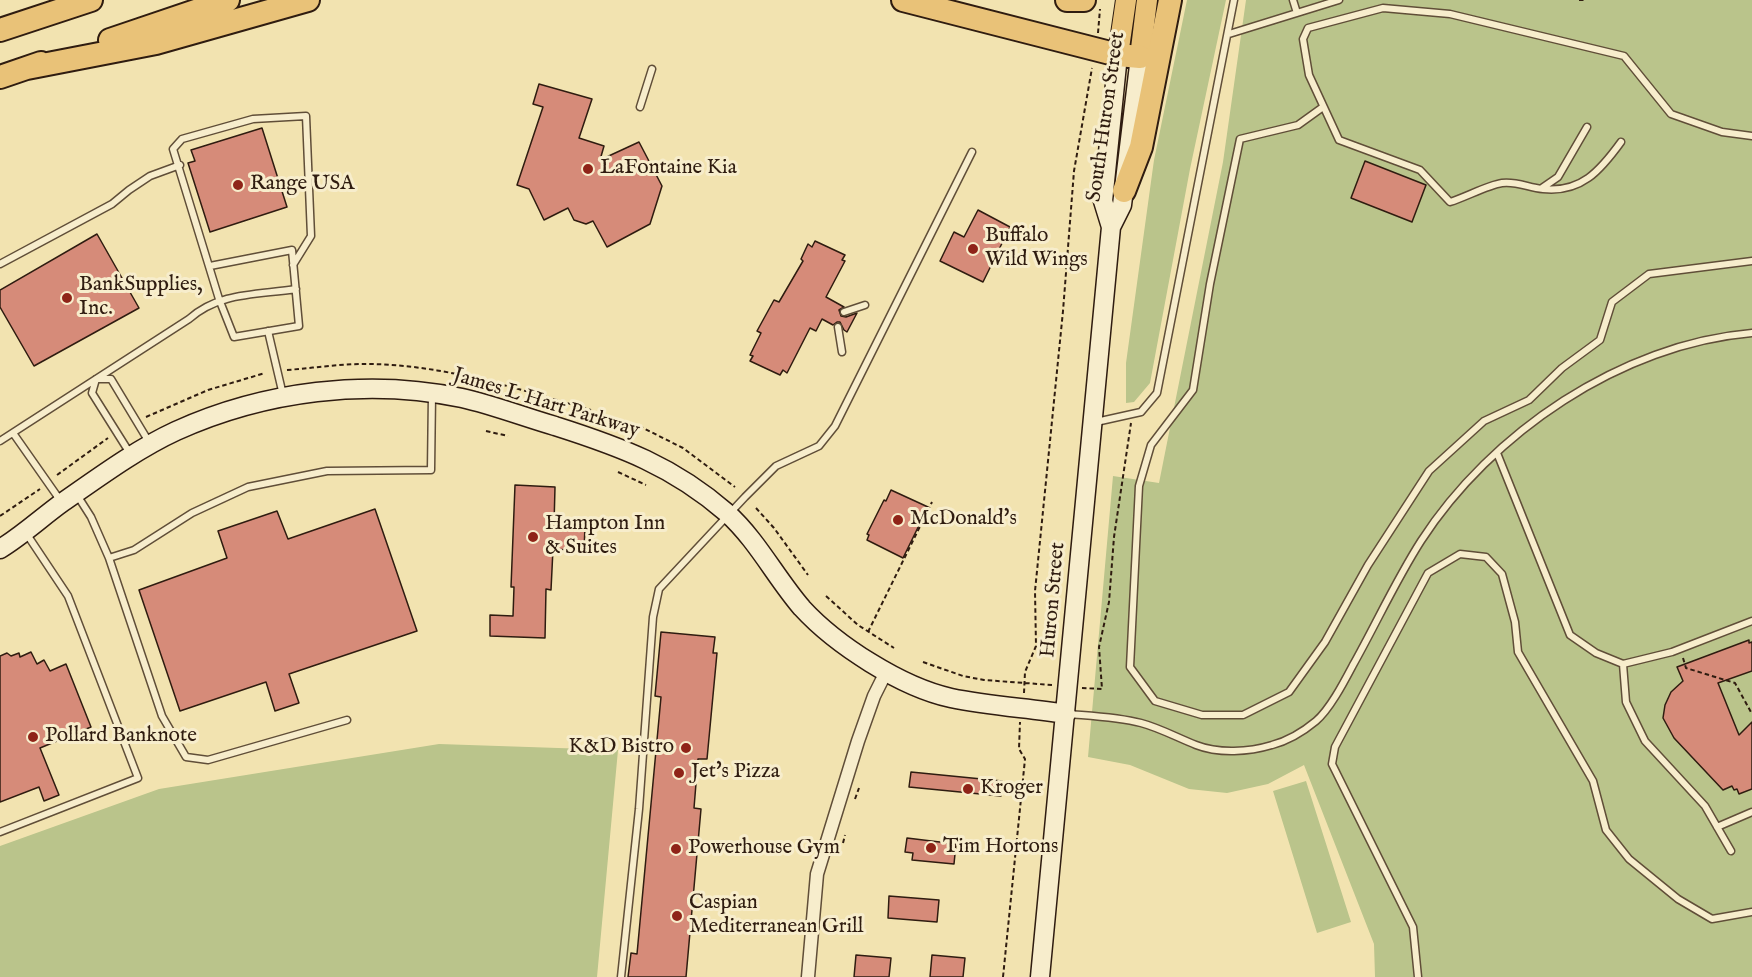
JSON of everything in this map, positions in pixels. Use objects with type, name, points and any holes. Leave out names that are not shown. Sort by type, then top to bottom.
[{"type":"highway","points":[[0,30],[91,0]]},
{"type":"highway","points":[[0,77],[228,0]]},
{"type":"highway","points":[[27,68],[156,43],[308,0]]},
{"type":"highway","points":[[903,0],[1129,56]]},
{"type":"highway","points":[[1067,0],[1092,7]]},
{"type":"highway","points":[[1124,191],[1141,147],[1170,0]]},
{"type":"main road","name":"South Huron Street","points":[[1126,0],[1129,56]]},
{"type":"main road","name":"South Huron Street","points":[[1129,56],[1147,0]]},
{"type":"street","name":"South Huron Street","points":[[1111,226],[1122,205],[1124,191],[1129,56]]},
{"type":"street","name":"South Huron Street","points":[[1111,226],[1102,201],[1129,56]]},
{"type":"street","name":"Huron Street","points":[[1040,977],[1111,226]]},
{"type":"street","name":"James L Hart Parkway","points":[[0,549],[131,456],[176,431],[233,410],[283,397],[360,389],[461,398],[626,450],[685,480],[729,514],[756,545],[799,604],[817,623],[886,672],[950,697],[1066,714]]},
{"type":"street","points":[[808,977],[817,874],[858,741],[874,696],[886,672]]},
{"type":"lane","points":[[1093,423],[1141,412],[1157,393],[1234,0]]},
{"type":"lane","points":[[1293,0],[1297,13]]},
{"type":"lane","points":[[1229,34],[1339,0]]},
{"type":"lane","points":[[1621,142],[1603,166],[1583,183],[1563,190],[1501,183],[1450,202],[1420,170],[1339,140],[1309,75],[1303,39],[1308,28],[1383,8],[1450,14],[1624,56],[1671,114],[1722,132],[1752,136]]},
{"type":"lane","points":[[640,107],[652,69]]},
{"type":"lane","points":[[1323,107],[1298,125],[1240,139],[1210,284],[1193,390],[1151,445],[1139,486],[1130,667],[1155,701],[1202,715],[1243,715],[1289,692],[1325,642],[1368,565],[1429,471],[1484,421],[1529,400],[1562,368],[1600,340],[1612,302],[1649,274],[1752,261]]},
{"type":"lane","points":[[210,266],[292,250],[293,265],[296,289],[299,326],[234,337],[219,299],[173,148],[182,139],[253,119],[306,116],[311,236],[293,265]]},
{"type":"lane","points":[[1541,189],[1558,177],[1587,127]]},
{"type":"lane","points":[[621,977],[641,787],[653,617],[659,589],[776,466],[819,446],[835,426],[972,152]]},
{"type":"lane","points":[[0,264],[112,204],[150,177],[180,165]]},
{"type":"lane","points":[[0,441],[189,319],[201,308],[219,299],[296,289]]},
{"type":"lane","points":[[844,312],[865,305]]},
{"type":"lane","points":[[838,327],[842,352]]},
{"type":"lane","points":[[268,331],[283,397]]},
{"type":"lane","points":[[1066,714],[1109,717],[1141,723],[1198,746],[1215,750],[1257,749],[1293,736],[1317,720],[1340,687],[1420,543],[1449,501],[1480,466],[1572,395],[1604,376],[1646,358],[1687,345],[1752,333]]},
{"type":"lane","points":[[96,379],[111,379],[151,445]]},
{"type":"lane","points":[[96,379],[92,393],[131,456]]},
{"type":"lane","points":[[108,558],[134,550],[192,513],[248,487],[327,471],[431,470],[432,394]]},
{"type":"lane","points":[[13,433],[69,498],[91,517],[108,558],[162,716],[186,757],[208,760],[347,720]]},
{"type":"lane","points":[[1497,453],[1570,635],[1596,653],[1623,664],[1681,648],[1752,621]]},
{"type":"lane","points":[[0,832],[138,778],[68,596],[26,532]]},
{"type":"lane","points":[[1418,977],[1413,927],[1332,764],[1335,747],[1428,573],[1460,554],[1486,557],[1502,574],[1515,622],[1518,652],[1593,781],[1606,830],[1629,859],[1678,899],[1712,919],[1752,912]]},
{"type":"lane","points":[[1623,664],[1626,702],[1646,741],[1705,806],[1731,851]]},
{"type":"lane","points":[[1717,826],[1751,813]]},
{"type":"path","points":[[1579,0],[1584,0]]},
{"type":"path","points":[[1092,7],[1098,35]]},
{"type":"path","points":[[1025,689],[1025,672],[1036,646],[1035,591],[1074,171],[1093,65]]},
{"type":"path","points":[[143,418],[178,401],[265,373]]},
{"type":"path","points":[[1098,688],[1101,688],[1100,647],[1109,602],[1114,537],[1133,414]]},
{"type":"path","points":[[639,426],[683,448],[735,487]]},
{"type":"path","points":[[486,431],[508,436]]},
{"type":"path","points":[[57,475],[110,437]]},
{"type":"path","points":[[618,472],[646,485]]},
{"type":"path","points":[[0,516],[40,488]]},
{"type":"path","points":[[868,632],[932,502]]},
{"type":"path","points":[[756,508],[774,528],[808,575]]},
{"type":"path","points":[[826,596],[868,632],[894,648]]},
{"type":"path","points":[[1681,648],[1686,668],[1735,683],[1752,714]]},
{"type":"path","points":[[923,662],[973,678],[1025,684],[1036,683]]},
{"type":"path","points":[[1003,977],[1025,759],[1019,749],[1020,727]]},
{"type":"path","points":[[843,843],[845,835]]},
{"type":"green space","points":[[1187,0],[1226,0],[1190,169],[1150,383],[1134,402],[1126,403],[1126,363],[1154,160]]},
{"type":"green space","points":[[1246,0],[1752,0],[1752,977],[1375,977],[1374,944],[1304,765],[1268,784],[1227,793],[1189,789],[1130,765],[1088,757],[1113,476],[1159,483],[1223,162]]},
{"type":"green space","points":[[439,744],[618,750],[597,977],[0,977],[0,846],[159,789]]},
{"type":"green space","points":[[1306,781],[1351,922],[1317,933],[1273,791]]},
{"type":"building","name":"LaFontaine Kia","points":[[539,84],[592,99],[579,138],[604,146],[600,160],[639,142],[662,186],[650,224],[607,247],[593,221],[586,224],[574,220],[568,208],[544,220],[529,189],[517,185],[543,107],[533,104]]},
{"type":"building","name":"Range USA","points":[[262,128],[287,207],[210,232],[188,163],[195,161],[191,150]]},
{"type":"building","points":[[1365,161],[1426,185],[1412,222],[1351,198]]},
{"type":"building","name":"Buffalo Wild Wings","points":[[978,210],[1010,227],[983,282],[940,261],[954,232],[964,237]]},
{"type":"building","name":"BankSupplies, Inc.","points":[[97,234],[139,308],[34,366],[0,307],[0,290]]},
{"type":"building","points":[[815,241],[845,255],[842,260],[845,261],[826,297],[844,307],[839,310],[841,316],[846,317],[857,313],[847,332],[840,322],[833,325],[822,319],[816,331],[810,328],[787,373],[783,370],[780,375],[750,361],[753,356],[750,355],[761,333],[757,331],[774,300],[779,302],[803,261],[801,259],[808,244],[812,247]]},
{"type":"building","name":"Hampton Inn & Suites","points":[[515,485],[555,487],[554,525],[585,526],[584,551],[553,549],[551,590],[546,589],[545,638],[490,636],[490,615],[513,616],[514,587],[511,587]]},
{"type":"building","name":"McDonald's","points":[[891,490],[928,507],[903,558],[867,540],[869,535],[867,534]]},
{"type":"building","points":[[375,509],[417,631],[289,674],[299,703],[275,711],[266,682],[180,711],[139,590],[227,558],[218,531],[277,511],[288,539]]},
{"type":"building","points":[[661,632],[715,637],[713,653],[717,653],[707,759],[698,759],[694,808],[701,809],[686,977],[628,977],[631,953],[637,954],[661,697],[655,696]]},
{"type":"building","points":[[1749,640],[1749,643],[1752,642],[1752,671],[1718,683],[1739,735],[1752,722],[1752,789],[1739,794],[1732,786],[1723,790],[1674,738],[1663,718],[1665,705],[1671,692],[1683,681],[1677,667]]},
{"type":"building","name":"Pollard Banknote","points":[[31,652],[37,664],[44,660],[50,671],[66,664],[91,727],[40,748],[59,795],[44,801],[39,787],[0,802],[0,656],[7,653],[11,656],[19,653],[20,657]]},
{"type":"building","name":"Kroger","points":[[911,772],[1002,781],[1001,796],[909,787]]},
{"type":"building","name":"Tim Hortons","points":[[907,838],[956,844],[954,864],[912,860],[913,853],[905,852]]},
{"type":"building","points":[[889,896],[939,900],[937,922],[888,918]]},
{"type":"building","points":[[856,955],[891,958],[889,977],[854,977]]},
{"type":"building","points":[[932,955],[965,958],[963,977],[930,977]]},
{"type":"place","name":"LaFontaine Kia","points":[[588,169]]},
{"type":"place","name":"Range USA","points":[[238,185]]},
{"type":"place","name":"Buffalo Wild Wings","points":[[973,249]]},
{"type":"place","name":"BankSupplies, Inc.","points":[[67,298]]},
{"type":"place","name":"McDonald's","points":[[898,520]]},
{"type":"place","name":"Hampton Inn & Suites","points":[[533,537]]},
{"type":"place","name":"Pollard Banknote","points":[[33,737]]},
{"type":"place","name":"K&D Bistro","points":[[686,748]]},
{"type":"place","name":"Jet's Pizza","points":[[679,773]]},
{"type":"place","name":"Kroger","points":[[968,789]]},
{"type":"place","name":"Tim Hortons","points":[[931,848]]},
{"type":"place","name":"Powerhouse Gym","points":[[676,849]]},
{"type":"place","name":"Caspian Mediterranean Grill","points":[[677,916]]}]
